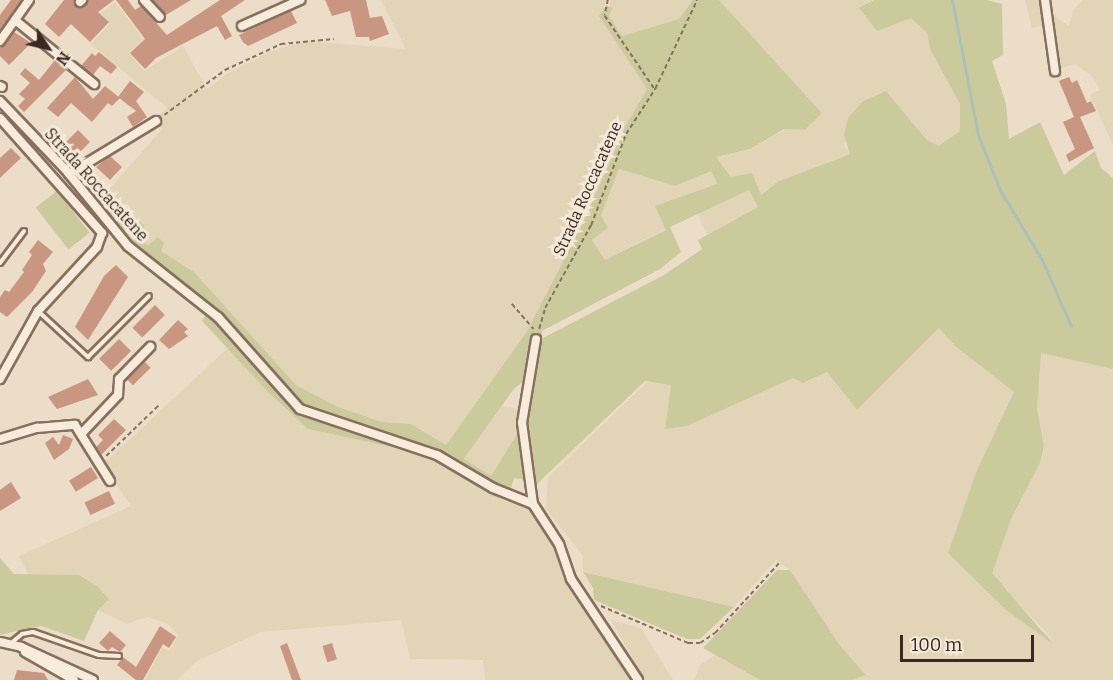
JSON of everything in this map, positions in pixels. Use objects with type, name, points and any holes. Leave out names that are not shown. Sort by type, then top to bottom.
[{"type":"street","points":[[0,41],[29,0]]},
{"type":"street","points":[[144,0],[160,17]]},
{"type":"street","points":[[242,26],[299,0]]},
{"type":"street","points":[[1046,0],[1055,71]]},
{"type":"street","points":[[15,20],[94,84]]},
{"type":"street","name":"Strada Roccacatene","points":[[0,102],[69,174],[128,246],[218,317],[300,409],[437,455],[493,488],[532,504]]},
{"type":"street","points":[[0,118],[102,233],[97,248],[38,311],[0,379]]},
{"type":"street","points":[[69,174],[156,121]]},
{"type":"street","points":[[536,339],[522,423],[532,504],[558,544],[571,579],[638,680]]},
{"type":"street","points":[[83,432],[118,395],[119,380],[150,347]]},
{"type":"street","points":[[0,439],[62,424],[75,425],[83,432],[110,482]]},
{"type":"street","points":[[0,652],[4,643],[21,647],[93,680]]},
{"type":"street","points":[[21,647],[26,654],[74,680]]},
{"type":"lane","points":[[0,263],[24,231]]},
{"type":"lane","points":[[38,311],[88,357],[149,296]]},
{"type":"lane","points":[[4,643],[22,634],[33,632],[99,655],[119,656]]},
{"type":"path","points":[[608,0],[605,16],[655,89]]},
{"type":"path","name":"Strada Roccacatene","points":[[536,339],[545,308],[591,225],[626,134],[655,89],[698,0]]},
{"type":"path","points":[[156,121],[225,70],[281,44],[334,39]]},
{"type":"path","points":[[512,304],[533,326],[536,339]]},
{"type":"path","points":[[98,463],[159,405]]},
{"type":"path","points":[[587,601],[688,643],[700,643],[715,633],[780,562]]},
{"type":"shaded area","points":[[381,0],[606,0],[600,17],[647,89],[625,127],[583,223],[527,331],[446,445],[411,424],[382,422],[338,407],[296,385],[194,272],[161,251],[158,237],[148,246],[137,236],[145,226],[106,193],[162,129],[155,119],[167,108],[91,44],[110,23],[101,13],[115,2],[143,39],[129,53],[144,71],[183,46],[207,89],[228,73],[271,51],[306,41],[406,49]]},
{"type":"shaded area","points":[[610,0],[693,0],[679,19],[622,36],[609,16]]},
{"type":"shaded area","points":[[719,0],[874,0],[911,18],[927,33],[930,49],[960,104],[960,131],[939,146],[927,140],[886,91],[863,101],[848,118],[845,146],[851,153],[777,182],[760,195],[731,177],[716,157],[750,149],[785,129],[805,130],[822,113]]},
{"type":"shaded area","points":[[1025,0],[1043,0],[1044,25],[1032,28]]},
{"type":"shaded area","points":[[1082,0],[1113,0],[1113,145],[1090,95],[1100,90],[1091,75],[1074,64],[1059,69],[1050,13],[1069,26],[1073,11]]},
{"type":"shaded area","points":[[619,169],[675,186],[711,171],[717,184],[666,229],[605,260],[592,240],[608,228],[601,216]]},
{"type":"shaded area","points":[[749,189],[758,207],[707,235],[697,213]]},
{"type":"shaded area","points":[[939,328],[956,347],[1014,392],[977,470],[948,553],[1054,641],[991,574],[1011,519],[1040,463],[1044,446],[1037,409],[1041,353],[1113,369],[1113,680],[852,680],[866,674],[839,644],[790,570],[776,560],[734,607],[583,572],[583,556],[546,509],[548,477],[647,382],[672,384],[665,429],[687,426],[793,378],[803,383],[827,372],[857,410]]},
{"type":"shaded area","points":[[228,348],[308,429],[433,456],[504,501],[529,508],[557,544],[568,579],[633,680],[485,680],[483,660],[410,659],[401,620],[261,632],[197,661],[177,680],[145,680],[162,647],[169,651],[178,635],[168,624],[148,617],[127,624],[98,610],[109,599],[97,586],[79,575],[29,576],[19,556],[131,506],[103,464]]},
{"type":"shaded area","points":[[502,406],[519,409],[517,434],[491,476],[464,460]]},
{"type":"shaded area","points":[[611,620],[641,628],[673,680],[645,680]]},
{"type":"shaded area","points":[[715,655],[760,680],[694,680],[700,665]]},
{"type":"green space","points":[[693,0],[719,0],[822,113],[805,130],[784,129],[750,149],[716,157],[731,177],[752,173],[761,195],[777,182],[850,154],[844,135],[848,118],[863,101],[886,91],[927,140],[939,146],[960,131],[960,104],[930,49],[927,33],[911,18],[877,31],[859,8],[874,0],[987,0],[1002,4],[1003,55],[992,61],[1006,104],[1009,139],[1040,122],[1064,175],[1095,151],[1101,168],[1113,178],[1113,369],[1041,353],[1037,409],[1044,446],[1040,463],[1011,519],[992,573],[1053,644],[1006,610],[948,553],[977,470],[1014,392],[956,347],[939,328],[857,410],[827,372],[803,383],[793,378],[687,426],[665,429],[671,385],[645,381],[536,485],[526,424],[532,374],[513,390],[464,459],[491,476],[517,434],[526,480],[514,478],[510,491],[438,454],[310,412],[222,315],[129,241],[96,204],[106,193],[145,226],[137,236],[148,246],[158,237],[164,243],[161,251],[194,272],[296,385],[338,407],[382,422],[411,424],[446,445],[527,331],[583,223],[625,127],[647,89],[599,16],[606,5],[612,8],[609,16],[622,36],[679,19]],"holes":[[[619,169],[675,186],[711,171],[717,184],[655,206],[666,230],[605,260],[592,240],[608,228],[601,216]],[[749,190],[758,207],[698,240],[702,249],[664,275],[541,339],[542,331],[660,269],[681,252],[670,227]]]},
{"type":"green space","points":[[57,191],[90,233],[68,249],[36,208]]},
{"type":"green space","points":[[208,312],[298,410],[309,417],[433,456],[308,429],[268,392],[202,321]]},
{"type":"green space","points":[[0,558],[14,574],[79,575],[97,586],[109,599],[98,610],[84,641],[41,626],[0,635]]},
{"type":"green space","points":[[777,570],[790,570],[839,644],[866,675],[852,680],[760,680],[703,648]]},
{"type":"green space","points":[[583,572],[734,607],[700,639],[687,639],[594,600],[593,588]]},
{"type":"building","points":[[11,0],[21,0],[0,30],[0,15]]},
{"type":"building","points":[[64,0],[74,0],[79,8],[88,0],[114,0],[98,12],[109,22],[90,42],[71,24],[59,37],[45,24]]},
{"type":"building","points":[[116,0],[128,0],[135,10],[141,6],[167,35],[220,0],[245,0],[221,16],[232,36],[225,40],[217,26],[156,58],[145,69],[130,53],[145,39]]},
{"type":"building","points":[[153,0],[191,0],[166,15]]},
{"type":"building","points":[[325,0],[366,0],[370,18],[382,16],[389,34],[370,41],[369,37],[356,37],[350,11],[332,16]]},
{"type":"building","points":[[291,11],[297,23],[248,46],[239,35]]},
{"type":"building","points":[[14,32],[31,43],[9,65],[0,56],[0,47]]},
{"type":"building","points":[[99,52],[117,67],[111,74],[100,66],[93,75],[81,66],[92,53],[95,56]]},
{"type":"building","points":[[55,60],[66,70],[24,112],[18,106],[25,99],[19,94],[30,83],[20,74],[25,68],[39,80]]},
{"type":"building","points":[[75,77],[93,99],[105,86],[120,98],[112,106],[108,103],[92,122],[71,103],[58,117],[47,108]]},
{"type":"building","points":[[1069,77],[1072,83],[1077,80],[1087,103],[1091,101],[1096,111],[1080,117],[1094,148],[1069,162],[1066,155],[1075,149],[1063,122],[1074,117],[1059,81]]},
{"type":"building","points":[[130,81],[144,92],[136,101],[147,117],[133,127],[127,117],[136,111],[118,97]]},
{"type":"building","points":[[78,130],[90,142],[75,157],[63,145]]},
{"type":"building","points":[[11,148],[21,158],[0,178],[0,158]]},
{"type":"building","points":[[110,156],[122,167],[110,180],[96,167]]},
{"type":"building","points":[[38,240],[53,252],[43,264],[46,271],[32,292],[7,317],[0,312],[0,297],[5,290],[9,292],[24,272],[22,270],[32,255],[29,252]]},
{"type":"building","points":[[116,265],[128,277],[88,340],[75,327],[104,276]]},
{"type":"building","points":[[155,305],[165,315],[142,338],[132,328]]},
{"type":"building","points":[[178,320],[188,329],[184,332],[188,336],[169,349],[159,340]]},
{"type":"building","points":[[119,339],[131,351],[111,371],[99,359]]},
{"type":"building","points":[[145,362],[151,368],[133,385],[127,380]]},
{"type":"building","points":[[88,379],[98,395],[57,409],[48,397]]},
{"type":"building","points":[[114,419],[126,430],[101,455],[96,447],[103,440],[98,435]]},
{"type":"building","points":[[63,435],[73,439],[69,449],[54,460],[45,443],[53,437],[59,445]]},
{"type":"building","points":[[91,467],[98,478],[76,492],[69,481]]},
{"type":"building","points":[[11,482],[21,498],[0,511],[0,490]]},
{"type":"building","points":[[109,491],[115,504],[90,515],[85,502]]},
{"type":"building","points":[[160,626],[176,637],[169,648],[163,644],[143,680],[136,680],[117,665],[123,657],[136,667]]},
{"type":"building","points":[[110,631],[126,645],[120,652],[112,647],[108,651],[99,643]]},
{"type":"building","points":[[287,643],[301,680],[292,680],[280,646]]},
{"type":"building","points":[[332,643],[337,659],[327,662],[322,646]]},
{"type":"building","points":[[17,670],[44,673],[48,680],[14,680]]},
{"type":"waterway","points":[[952,0],[978,135],[1000,190],[1042,260],[1071,326]]}]
